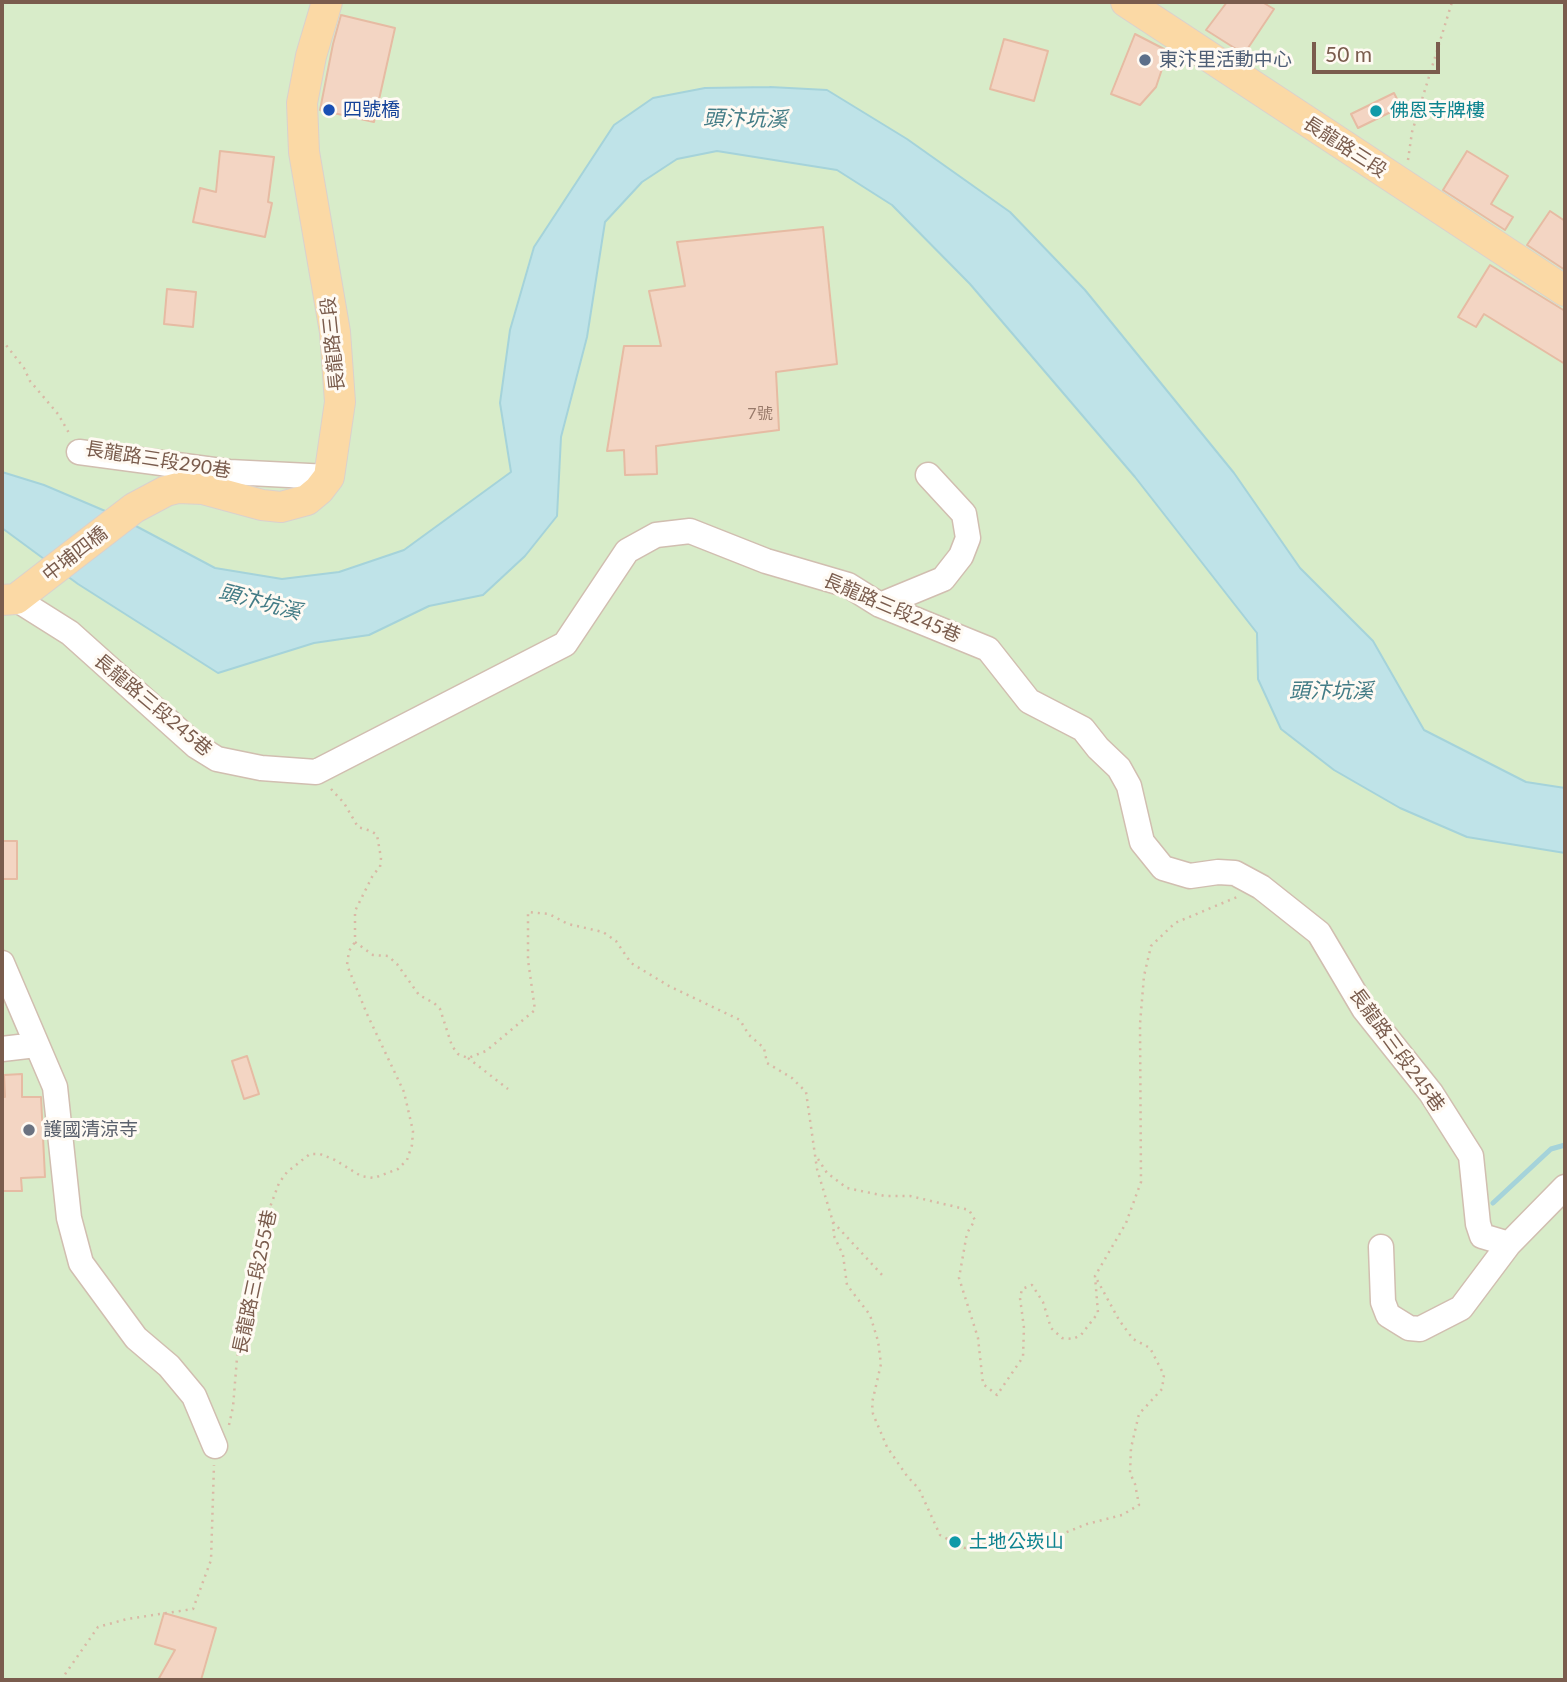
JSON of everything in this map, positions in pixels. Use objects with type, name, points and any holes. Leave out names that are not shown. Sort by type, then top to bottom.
[{"type":"main road","name":"長龍路三段","points":[[327,2],[311,55],[302,103],[304,152],[335,332],[340,402],[329,477]]},
{"type":"main road","name":"長龍路三段","points":[[1126,2],[1565,291]]},
{"type":"main road","name":"中埔四橋","points":[[9,600],[134,508],[159,494],[178,488],[203,489],[262,505],[281,507],[307,500],[329,477]]},
{"type":"lane","name":"長龍路三段290巷","points":[[79,452],[229,472],[329,477]]},
{"type":"lane","points":[[880,605],[943,579],[961,556],[968,538],[964,514],[928,475]]},
{"type":"lane","name":"長龍路三段245巷","points":[[9,600],[70,634],[196,746],[217,759],[261,768],[316,772],[565,644],[627,551],[656,535],[690,531],[766,561],[848,585],[880,605],[988,649],[1029,701],[1083,729],[1119,768],[1129,786],[1142,842],[1163,868],[1190,876],[1218,872],[1235,873],[1261,887],[1320,933],[1364,1009],[1431,1093],[1471,1156],[1478,1224],[1482,1236],[1509,1244]]},
{"type":"lane","points":[[2,963],[55,1087],[69,1218],[81,1263],[136,1338],[169,1366],[194,1396],[215,1446]]},
{"type":"lane","points":[[2,1049],[36,1045]]},
{"type":"lane","points":[[1381,1247],[1383,1302],[1388,1315],[1409,1328],[1420,1329],[1461,1308],[1509,1244],[1565,1187]]},
{"type":"path","points":[[1405,187],[1412,132],[1452,2]]},
{"type":"path","name":"長龍路三段290巷","points":[[2,340],[24,368],[30,381],[58,414],[79,452]]},
{"type":"path","points":[[316,772],[344,803],[358,827],[377,835],[380,867],[373,875],[355,911],[355,942],[373,956],[388,956],[397,964],[419,995],[440,1009],[452,1046],[458,1055],[468,1058],[508,1088]]},
{"type":"path","points":[[816,1156],[827,1172],[847,1188],[884,1196],[910,1196],[969,1210],[975,1220],[967,1233],[959,1278],[978,1338],[983,1384],[997,1395],[1023,1357],[1024,1328],[1020,1298],[1022,1289],[1031,1285],[1043,1302],[1051,1328],[1062,1338],[1073,1339],[1081,1335],[1098,1312],[1095,1276],[1126,1223],[1140,1182],[1140,1024],[1144,976],[1151,946],[1175,923],[1261,887]]},
{"type":"path","points":[[468,1058],[486,1051],[535,1010],[528,960],[528,912],[549,914],[568,924],[603,932],[616,941],[631,963],[662,982],[740,1020],[749,1035],[764,1048],[767,1063],[793,1078],[806,1092],[817,1169],[833,1222],[834,1236],[844,1255],[847,1285],[870,1315],[877,1341],[881,1364],[872,1403],[873,1414],[887,1447],[919,1489],[940,1535],[964,1548],[1015,1539],[1032,1533],[1062,1534],[1122,1515],[1139,1505],[1136,1484],[1130,1473],[1130,1448],[1139,1415],[1162,1389],[1164,1376],[1150,1348],[1133,1339],[1119,1320],[1095,1276]]},
{"type":"path","name":"長龍路三段255巷","points":[[61,1680],[98,1627],[127,1619],[193,1609],[211,1560],[215,1446],[228,1429],[233,1407],[237,1358],[260,1245],[266,1218],[279,1183],[287,1172],[310,1154],[320,1154],[361,1176],[374,1178],[398,1168],[407,1160],[413,1131],[404,1092],[347,965],[349,951],[355,942]]},
{"type":"path","points":[[833,1222],[884,1277]]},
{"type":"green space","points":[[2,2],[1565,2],[1565,1680],[2,1680]]},
{"type":"water","name":"頭汴坑溪","points":[[705,88],[827,90],[907,139],[1010,212],[1085,290],[1234,473],[1300,568],[1373,641],[1424,730],[1526,782],[1565,788],[1565,853],[1467,837],[1400,808],[1334,770],[1281,729],[1258,679],[1257,633],[1135,477],[970,284],[892,205],[837,170],[717,151],[677,159],[642,182],[605,222],[587,337],[561,437],[557,516],[525,556],[483,595],[429,606],[369,635],[314,643],[218,673],[78,584],[2,528],[2,472],[44,485],[117,516],[215,568],[282,579],[339,572],[404,550],[511,472],[500,403],[510,330],[534,247],[614,125],[653,98]]},
{"type":"building","points":[[1227,2],[1262,2],[1274,9],[1244,54],[1206,30]]},
{"type":"building","points":[[341,15],[395,28],[374,122],[320,110]]},
{"type":"building","name":"東汴里活動中心","points":[[1135,34],[1168,51],[1156,87],[1140,105],[1111,94]]},
{"type":"building","points":[[1004,39],[1048,51],[1034,101],[990,89]]},
{"type":"building","name":"佛恩寺牌樓","points":[[1394,93],[1401,107],[1358,128],[1351,114]]},
{"type":"building","points":[[220,151],[274,157],[268,202],[272,203],[265,237],[193,222],[200,188],[216,192]]},
{"type":"building","points":[[1467,151],[1508,176],[1491,204],[1513,217],[1505,230],[1443,190]]},
{"type":"building","points":[[1550,211],[1565,221],[1565,270],[1527,245]]},
{"type":"building","points":[[823,227],[837,364],[776,372],[779,430],[656,446],[657,474],[625,475],[624,450],[607,451],[624,346],[661,346],[649,291],[685,286],[677,242]]},
{"type":"building","points":[[1490,265],[1565,311],[1565,364],[1484,314],[1476,327],[1458,317]]},
{"type":"building","points":[[167,289],[196,292],[193,327],[164,324]]},
{"type":"building","points":[[2,841],[17,841],[17,879],[2,879]]},
{"type":"building","points":[[247,1056],[259,1094],[244,1099],[232,1061]]},
{"type":"building","points":[[22,1074],[22,1097],[41,1097],[45,1177],[21,1178],[22,1191],[2,1191],[4,1075]]},
{"type":"building","points":[[164,1613],[216,1628],[201,1680],[158,1680],[175,1650],[155,1644]]},
{"type":"waterway","points":[[1493,1203],[1551,1149],[1565,1145]]},
{"type":"place","name":"東汴里活動中心","points":[[1145,60]]},
{"type":"place","name":"四號橋","points":[[329,110]]},
{"type":"place","name":"佛恩寺牌樓","points":[[1376,111]]},
{"type":"place","name":"護國清涼寺","points":[[29,1130]]},
{"type":"place","name":"土地公崁山","points":[[955,1542]]}]
